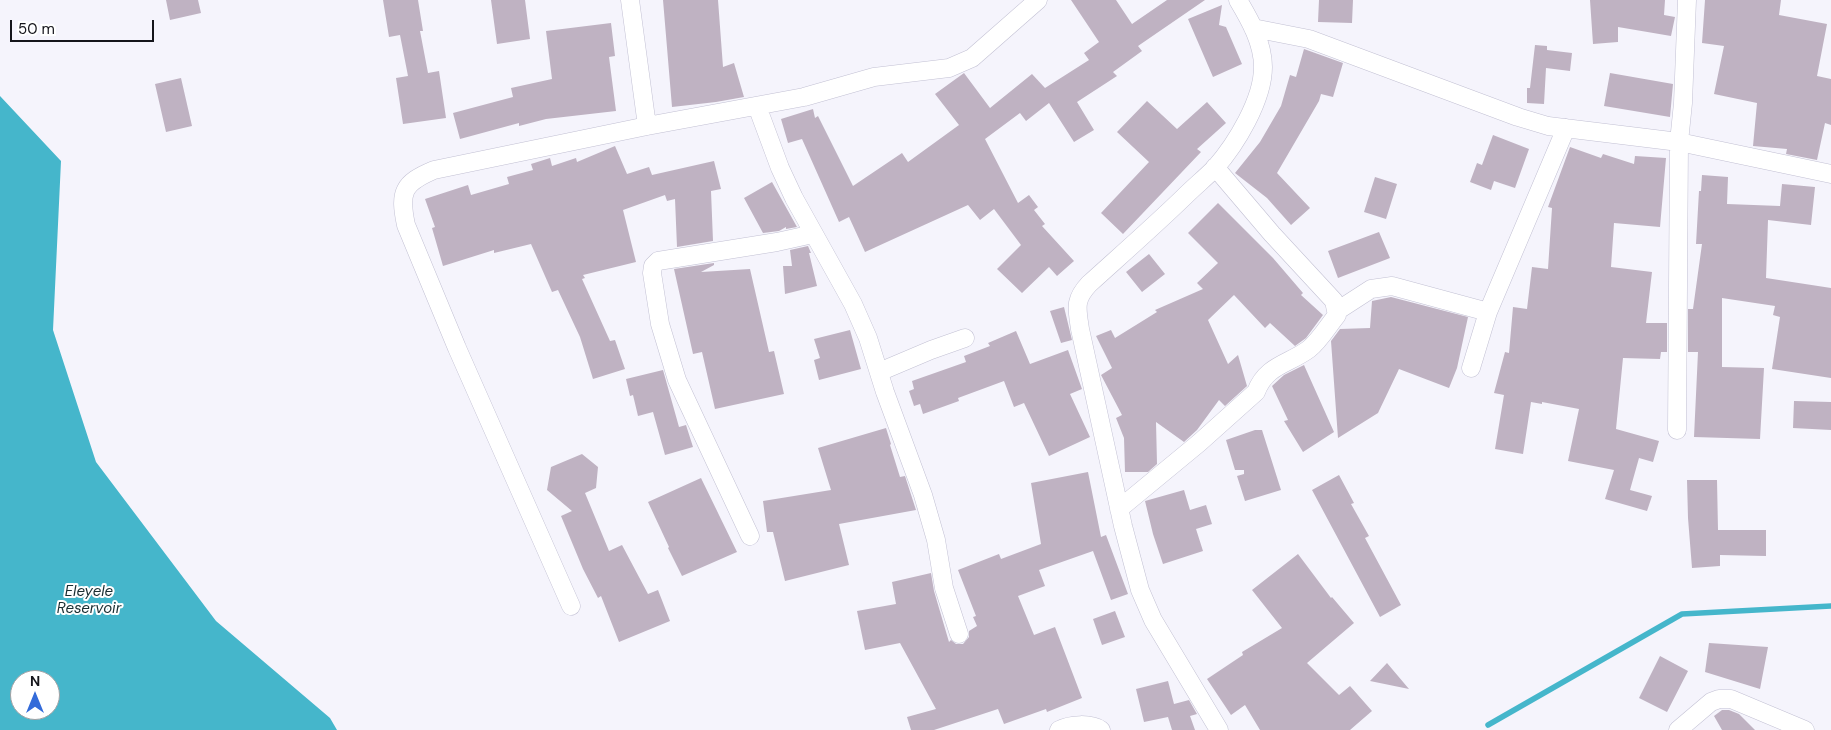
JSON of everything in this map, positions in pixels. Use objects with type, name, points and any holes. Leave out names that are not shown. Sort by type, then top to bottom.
[{"type":"street","points":[[630,0],[647,126]]},
{"type":"street","points":[[571,606],[457,348],[406,225],[402,205],[406,190],[417,177],[434,170],[647,126],[804,97],[874,77],[949,68],[972,58],[1038,0]]},
{"type":"street","points":[[1221,728],[1153,620],[1140,590],[1119,509],[1080,329],[1077,307],[1080,294],[1089,284],[1216,167],[1246,124],[1259,96],[1263,67],[1258,41],[1238,0]]},
{"type":"street","points":[[1677,430],[1679,142],[1684,103],[1687,0]]},
{"type":"street","points":[[1253,28],[1309,39],[1518,117],[1548,126],[1679,142],[1831,174]]},
{"type":"street","points":[[757,106],[780,168],[794,198],[853,304],[868,338],[936,540],[944,588],[959,634]]},
{"type":"street","points":[[1471,368],[1488,312],[1566,128]]},
{"type":"street","points":[[1119,509],[1199,443],[1256,392],[1267,373],[1310,348],[1337,316],[1334,301],[1272,234],[1216,167]]},
{"type":"street","points":[[750,536],[677,380],[660,324],[652,273],[653,266],[658,261],[777,242],[814,234]]},
{"type":"street","points":[[1337,311],[1371,289],[1392,286],[1488,312]]},
{"type":"street","points":[[879,372],[965,338]]},
{"type":"street","points":[[1678,730],[1711,702],[1718,699],[1731,699],[1805,730]]},
{"type":"street","points":[[1058,730],[1083,725],[1102,730]]},
{"type":"water","name":"Eleyele Reservoir","points":[[0,96],[61,161],[53,330],[96,462],[216,621],[330,718],[337,730],[0,730]]},
{"type":"building","points":[[166,0],[198,0],[201,13],[170,20]]},
{"type":"building","points":[[383,0],[418,0],[423,31],[420,31],[428,73],[439,71],[446,118],[403,124],[396,78],[408,76],[400,35],[389,37]]},
{"type":"building","points":[[491,0],[525,0],[530,39],[497,44]]},
{"type":"building","points":[[663,0],[718,0],[723,67],[734,63],[744,97],[672,107]]},
{"type":"building","points":[[1071,0],[1116,0],[1132,24],[1167,0],[1205,0],[1138,46],[1142,51],[1113,72],[1117,76],[1077,102],[1094,130],[1074,142],[1049,103],[1026,121],[1020,113],[985,139],[1018,203],[1029,195],[1038,207],[1034,210],[1045,224],[1042,226],[1074,261],[1057,276],[1049,267],[1022,293],[997,269],[1021,245],[994,209],[980,220],[968,205],[865,252],[849,217],[839,222],[802,139],[788,143],[781,119],[813,109],[815,118],[818,116],[853,186],[902,153],[908,162],[959,125],[935,94],[964,73],[990,108],[1032,74],[1045,88],[1089,60],[1084,53],[1099,42]]},
{"type":"building","points":[[1319,0],[1353,0],[1352,23],[1318,22]]},
{"type":"building","points":[[1590,0],[1665,0],[1664,15],[1675,17],[1671,36],[1618,27],[1618,42],[1593,44]]},
{"type":"building","points":[[1705,0],[1781,0],[1779,15],[1827,24],[1817,76],[1831,79],[1831,125],[1825,123],[1817,160],[1786,154],[1787,149],[1753,146],[1757,103],[1714,94],[1724,46],[1702,43]]},
{"type":"building","points":[[1222,5],[1219,25],[1226,27],[1242,64],[1213,77],[1188,19]]},
{"type":"building","points":[[611,23],[615,56],[609,57],[616,111],[546,119],[519,126],[519,123],[460,139],[453,113],[513,97],[511,88],[552,79],[546,31]]},
{"type":"building","points":[[1535,45],[1547,46],[1547,50],[1572,53],[1570,71],[1546,68],[1544,104],[1527,103],[1527,88],[1530,88]]},
{"type":"building","points":[[1304,49],[1343,63],[1333,97],[1321,94],[1319,101],[1277,173],[1310,208],[1291,225],[1267,198],[1235,173],[1260,142],[1281,106],[1290,75],[1296,77]]},
{"type":"building","points":[[1610,73],[1673,84],[1670,117],[1604,106]]},
{"type":"building","points":[[181,78],[192,126],[166,132],[155,84]]},
{"type":"building","points":[[1147,101],[1177,129],[1207,102],[1226,123],[1197,149],[1201,152],[1123,234],[1101,213],[1149,162],[1117,132]]},
{"type":"building","points":[[1493,135],[1529,149],[1515,188],[1494,181],[1491,190],[1470,182],[1477,163],[1482,165]]},
{"type":"building","points":[[615,146],[627,174],[649,167],[652,175],[714,161],[721,189],[711,191],[713,241],[677,247],[675,199],[667,201],[665,195],[623,210],[636,262],[583,275],[585,278],[582,279],[610,341],[615,340],[625,369],[593,379],[580,337],[558,290],[552,292],[531,244],[494,253],[494,250],[443,266],[432,228],[435,227],[425,199],[468,185],[471,195],[509,184],[507,177],[533,170],[531,164],[550,158],[552,166],[576,158],[577,162]]},
{"type":"building","points":[[1570,147],[1601,158],[1603,154],[1634,164],[1635,156],[1666,158],[1660,227],[1614,223],[1611,267],[1652,272],[1646,323],[1667,323],[1667,352],[1661,352],[1660,359],[1623,358],[1616,429],[1659,441],[1653,462],[1639,458],[1630,490],[1652,496],[1647,511],[1605,499],[1614,470],[1568,461],[1579,409],[1542,402],[1542,404],[1531,402],[1523,454],[1495,449],[1504,395],[1494,393],[1505,352],[1509,353],[1513,307],[1527,309],[1532,267],[1548,269],[1552,208],[1548,207]]},
{"type":"building","points":[[1702,175],[1728,177],[1727,204],[1780,206],[1782,184],[1815,187],[1811,225],[1768,220],[1766,278],[1831,288],[1831,378],[1772,369],[1780,317],[1773,315],[1775,306],[1722,298],[1722,367],[1764,368],[1760,439],[1694,437],[1698,352],[1688,352],[1688,309],[1693,309],[1702,244],[1696,244],[1699,191],[1701,191]]},
{"type":"building","points":[[1375,177],[1397,184],[1386,219],[1364,212]]},
{"type":"building","points":[[772,182],[797,227],[786,229],[786,227],[779,231],[763,233],[744,198]]},
{"type":"building","points":[[1218,203],[1273,258],[1303,293],[1301,295],[1323,315],[1306,338],[1295,346],[1270,323],[1265,328],[1234,295],[1208,320],[1228,364],[1238,355],[1247,386],[1225,406],[1219,400],[1197,430],[1184,442],[1156,422],[1157,464],[1148,472],[1125,472],[1124,438],[1116,418],[1122,415],[1101,375],[1112,368],[1096,336],[1111,330],[1115,338],[1157,312],[1155,310],[1203,289],[1197,283],[1218,263],[1188,233]]},
{"type":"building","points":[[1379,232],[1390,258],[1338,278],[1328,251]]},
{"type":"building","points":[[808,246],[817,286],[785,294],[783,266],[792,266],[790,250]]},
{"type":"building","points":[[1149,254],[1165,274],[1142,292],[1126,272]]},
{"type":"building","points":[[714,263],[714,265],[701,272],[750,269],[769,352],[774,351],[784,394],[715,409],[702,352],[693,354],[674,269]]},
{"type":"building","points":[[1391,297],[1468,317],[1457,368],[1449,388],[1399,369],[1378,413],[1338,438],[1331,341],[1340,329],[1370,328],[1372,301]]},
{"type":"building","points":[[1064,307],[1072,340],[1061,343],[1050,311]]},
{"type":"building","points":[[850,330],[861,369],[819,380],[814,360],[820,358],[814,339]]},
{"type":"building","points":[[1016,331],[1030,364],[1068,350],[1082,389],[1070,394],[1090,437],[1049,456],[1024,403],[1014,407],[1004,381],[958,398],[959,401],[923,414],[920,404],[914,406],[909,391],[914,389],[912,381],[966,362],[964,356],[990,346],[988,343]]},
{"type":"building","points":[[1304,365],[1334,432],[1303,452],[1284,421],[1288,420],[1272,386],[1284,375]]},
{"type":"building","points":[[663,370],[679,427],[686,425],[693,447],[665,455],[653,412],[638,416],[633,395],[630,396],[626,379]]},
{"type":"building","points":[[1794,401],[1831,402],[1831,430],[1793,428]]},
{"type":"building","points":[[886,428],[900,477],[905,476],[916,510],[839,524],[849,565],[785,581],[773,532],[767,532],[763,501],[831,490],[818,448]]},
{"type":"building","points":[[1255,430],[1262,430],[1281,490],[1245,501],[1237,476],[1244,474],[1244,470],[1235,470],[1226,440]]},
{"type":"building","points":[[582,454],[598,467],[596,488],[585,493],[609,551],[622,545],[648,594],[658,590],[670,621],[619,642],[601,596],[598,598],[583,569],[561,516],[572,511],[547,490],[551,467]]},
{"type":"building","points":[[1088,472],[1101,537],[1106,535],[1128,594],[1111,600],[1093,551],[1039,570],[1045,586],[1018,596],[1034,635],[1055,627],[1082,698],[1047,712],[1046,709],[1004,724],[998,709],[934,730],[911,730],[907,717],[936,709],[900,643],[865,650],[857,611],[896,604],[892,582],[931,573],[934,591],[949,642],[951,640],[956,644],[963,644],[969,637],[969,631],[977,626],[973,617],[976,616],[958,570],[999,554],[1001,559],[1041,544],[1031,483]]},
{"type":"building","points":[[1339,475],[1354,503],[1351,504],[1369,536],[1365,538],[1401,605],[1380,617],[1312,490]]},
{"type":"building","points":[[701,478],[737,552],[682,576],[648,502]]},
{"type":"building","points":[[1687,480],[1717,480],[1718,530],[1766,530],[1766,556],[1720,555],[1720,566],[1692,568]]},
{"type":"building","points":[[1184,490],[1190,510],[1206,505],[1212,524],[1196,529],[1203,551],[1163,564],[1145,501]]},
{"type":"building","points":[[1298,554],[1331,598],[1354,623],[1307,663],[1339,695],[1350,686],[1372,711],[1350,730],[1260,730],[1245,705],[1231,715],[1207,679],[1243,655],[1242,652],[1282,628],[1252,590]]},
{"type":"building","points":[[1115,611],[1125,637],[1102,645],[1093,619]]},
{"type":"building","points":[[1709,643],[1768,647],[1760,689],[1705,672]]},
{"type":"building","points":[[1660,656],[1688,671],[1667,712],[1639,698]]},
{"type":"building","points":[[1387,663],[1409,689],[1370,681]]},
{"type":"building","points":[[1168,681],[1174,704],[1189,700],[1197,714],[1190,716],[1195,730],[1172,730],[1168,717],[1144,722],[1136,689]]},
{"type":"building","points":[[1722,710],[1729,710],[1739,714],[1755,730],[1722,730],[1714,716]]},
{"type":"waterway","points":[[1488,725],[1682,614],[1831,606]]}]
